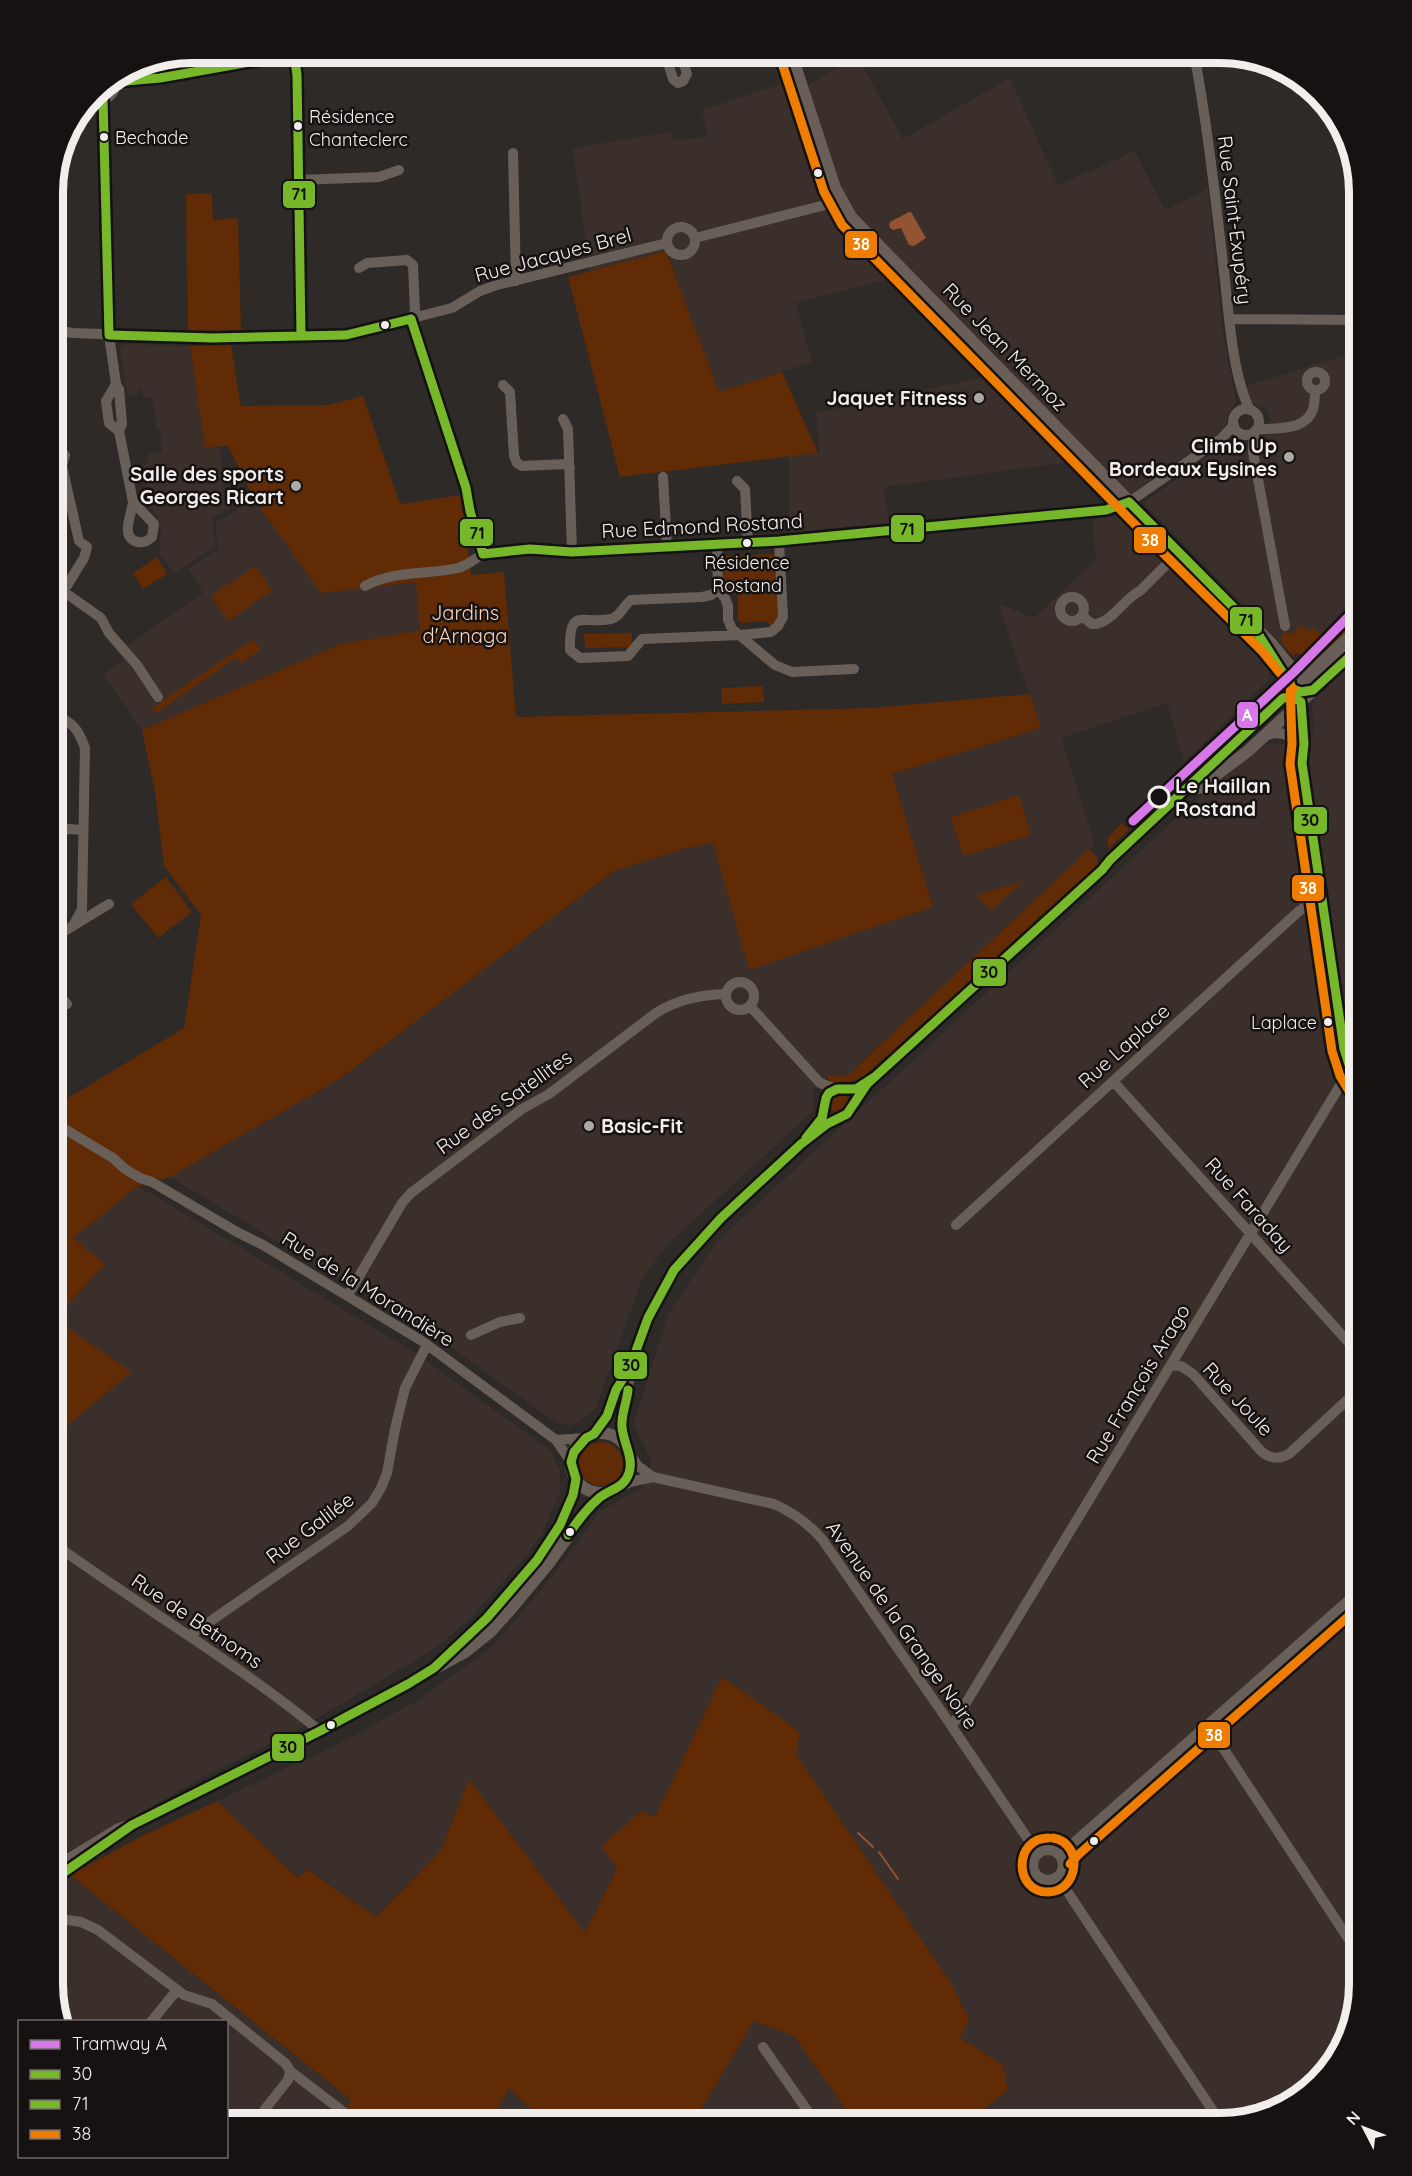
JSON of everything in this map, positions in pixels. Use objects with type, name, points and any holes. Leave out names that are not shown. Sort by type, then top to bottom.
[{"type":"main road","points":[[128,80],[160,78],[242,63]]},
{"type":"main road","name":"Rue Jean Mermoz","points":[[794,63],[835,188],[841,201],[863,230],[1255,629],[1298,695]]},
{"type":"main road","points":[[1102,870],[1114,864],[1201,786],[1264,736],[1349,639]]},
{"type":"main road","points":[[434,1668],[498,1607],[537,1560],[560,1525],[573,1495],[576,1479],[572,1462],[578,1444],[590,1436],[607,1416],[616,1390],[630,1367],[648,1318],[674,1270],[721,1218],[801,1144],[827,1124],[848,1114],[867,1084],[1102,870],[1110,860],[1298,695],[1349,656]]},
{"type":"main road","points":[[1228,765],[1241,746],[1298,695]]},
{"type":"main road","points":[[801,1144],[819,1123],[828,1093],[841,1089],[852,1090],[867,1084]]},
{"type":"main road","points":[[841,1089],[851,1096],[853,1104]]},
{"type":"main road","points":[[825,1103],[829,1113],[840,1117]]},
{"type":"main road","points":[[63,1862],[119,1829],[132,1825],[320,1731],[465,1652],[490,1632],[530,1587],[584,1514],[605,1493],[618,1488],[630,1473],[630,1455],[624,1443],[621,1425],[630,1367]]},
{"type":"main road","points":[[590,1436],[610,1435],[624,1443]]},
{"type":"main road","points":[[576,1479],[588,1490],[605,1493]]},
{"type":"main road","points":[[63,1873],[132,1825]]},
{"type":"street","points":[[297,63],[301,336]]},
{"type":"street","points":[[668,63],[673,79],[678,83],[684,81],[687,74],[684,63]]},
{"type":"street","name":"Rue Saint-Exupéry","points":[[1195,63],[1230,319],[1245,410]]},
{"type":"street","points":[[97,105],[109,335],[116,384],[106,401],[109,423],[119,431],[134,502]]},
{"type":"street","points":[[513,153],[516,281]]},
{"type":"street","points":[[298,180],[379,177],[399,170]]},
{"type":"street","points":[[695,238],[841,201]]},
{"type":"street","points":[[679,227],[690,230],[695,238],[692,250],[681,255],[672,251],[667,243],[671,231],[679,227]]},
{"type":"street","name":"Rue Jacques Brel","points":[[63,331],[109,335],[213,338],[358,333],[452,308],[480,291],[667,243]]},
{"type":"street","points":[[359,268],[367,263],[408,260],[412,265],[416,311],[411,320],[466,488],[470,511],[483,554],[460,567],[397,575],[365,586]]},
{"type":"street","points":[[1230,319],[1349,320]]},
{"type":"street","points":[[503,385],[510,392],[514,456],[517,463],[522,466],[566,464],[570,468]]},
{"type":"street","points":[[1130,502],[1222,438],[1248,430],[1287,427],[1305,421],[1313,409],[1316,390]]},
{"type":"street","points":[[1248,430],[1257,415],[1245,410],[1233,420],[1248,430],[1286,626]]},
{"type":"street","points":[[562,419],[568,429],[572,552]]},
{"type":"street","points":[[63,470],[79,541],[87,547],[84,558],[64,591],[101,618],[109,633],[137,664],[158,697]]},
{"type":"street","points":[[663,477],[667,546]]},
{"type":"street","points":[[737,480],[745,489],[748,543]]},
{"type":"street","name":"Rue Edmond Rostand","points":[[483,554],[530,549],[572,552],[779,541],[1106,510],[1130,502]]},
{"type":"street","points":[[718,590],[702,597],[631,600],[613,619],[578,620],[569,631],[570,650],[580,658],[628,656],[642,639],[771,632],[783,617],[779,541]]},
{"type":"street","points":[[717,544],[718,590],[728,606],[728,620],[732,629],[775,665],[792,672],[855,669]]},
{"type":"street","points":[[1082,616],[1092,624],[1105,621],[1132,595],[1140,591],[1179,552]]},
{"type":"street","points":[[1349,647],[1298,695],[1296,744],[1302,763],[1344,1048],[1349,1057]]},
{"type":"street","points":[[1298,695],[1304,744],[1302,763]]},
{"type":"street","points":[[63,720],[77,729],[85,748],[82,909],[74,924]]},
{"type":"street","points":[[1264,736],[1272,733],[1284,734],[1296,744]]},
{"type":"street","points":[[63,831],[83,830]]},
{"type":"street","name":"Rue Laplace","points":[[956,1226],[1299,911],[1310,904],[1322,902]]},
{"type":"street","points":[[63,931],[109,904]]},
{"type":"street","points":[[735,983],[748,984],[755,994],[750,1006],[742,1010],[734,1008],[728,1002],[726,994],[728,989],[735,983]]},
{"type":"street","name":"Rue des Satellites","points":[[348,1296],[402,1203],[411,1193],[522,1109],[549,1094],[667,1006],[702,995],[726,994]]},
{"type":"street","points":[[63,1000],[67,1004]]},
{"type":"street","points":[[750,1006],[820,1083],[825,1103]]},
{"type":"street","name":"Rue François Arago","points":[[952,1726],[1349,1074]]},
{"type":"street","name":"Rue Faraday","points":[[1113,1081],[1349,1343]]},
{"type":"street","points":[[820,1083],[841,1089]]},
{"type":"street","name":"Rue de la Morandière","points":[[63,1128],[113,1158],[140,1178],[152,1182],[348,1296],[427,1345],[556,1440],[572,1462]]},
{"type":"street","points":[[471,1335],[500,1322],[520,1318]]},
{"type":"street","name":"Rue Galilée","points":[[189,1636],[348,1526],[372,1503],[387,1473],[405,1388],[427,1345]]},
{"type":"street","name":"Rue Joule","points":[[1171,1365],[1181,1366],[1193,1374],[1261,1450],[1272,1458],[1288,1454],[1349,1398]]},
{"type":"street","points":[[556,1440],[590,1436]]},
{"type":"street","points":[[630,1455],[638,1466],[653,1477]]},
{"type":"street","name":"Avenue de la Grange Noire","points":[[618,1488],[630,1482],[653,1477],[774,1504],[808,1523],[822,1539],[952,1726],[1038,1854]]},
{"type":"street","name":"Rue de Betnoms","points":[[63,1551],[113,1587],[189,1636],[320,1731]]},
{"type":"street","points":[[1061,1857],[1069,1846],[1349,1600]]},
{"type":"street","points":[[1208,1725],[1349,1940]]},
{"type":"street","points":[[1050,1850],[1061,1857],[1063,1866],[1056,1878],[1046,1880],[1038,1876],[1033,1868],[1038,1854],[1050,1850]]},
{"type":"street","points":[[1056,1878],[1214,2113]]},
{"type":"street","points":[[63,1920],[81,1923],[98,1930],[184,1995],[212,2004],[280,2059],[290,2071],[345,2113]]},
{"type":"street","points":[[153,2020],[177,1990]]},
{"type":"street","points":[[763,2047],[809,2113]]},
{"type":"street","points":[[262,2113],[288,2080],[290,2071]]},
{"type":"shaded area","points":[[847,63],[861,63],[903,139],[1010,78],[1058,185],[1135,151],[1165,210],[1208,188],[1222,326],[1236,402],[1228,415],[1225,429],[1132,493],[1116,498],[1078,461],[884,487],[889,523],[790,532],[789,456],[820,453],[816,413],[995,375],[896,277],[796,303],[812,362],[719,393],[666,251],[590,272],[573,148],[669,132],[675,141],[707,136],[702,110],[792,80],[797,91]]},
{"type":"shaded area","points":[[909,212],[926,238],[914,246],[909,245],[901,228],[893,230],[889,227],[890,222]]},
{"type":"shaded area","points":[[125,344],[190,346],[205,447],[218,446],[221,455],[224,501],[229,501],[230,509],[213,517],[215,547],[174,574],[159,553],[161,527],[151,508],[142,465],[148,464],[147,454],[162,452],[160,430],[157,430],[152,397],[144,399],[142,389],[139,390],[140,394],[128,396],[120,349]]},
{"type":"shaded area","points":[[1349,354],[1349,603],[1301,655],[1297,653],[1293,656],[1143,503],[1230,441],[1244,448],[1259,445],[1268,432],[1271,419],[1264,408],[1252,403],[1246,386]]},
{"type":"shaded area","points":[[254,499],[284,538],[418,579],[423,634],[341,644],[142,730],[103,674],[124,660],[106,637],[111,631],[128,645],[203,593],[188,569],[219,549],[215,523]]},
{"type":"shaded area","points":[[1133,514],[1198,579],[1257,647],[1268,662],[1269,680],[1184,762],[1167,703],[1061,738],[1095,844],[847,1076],[828,1076],[813,1092],[813,1111],[667,1245],[642,1280],[595,1410],[571,1427],[555,1422],[429,1332],[170,1177],[341,1078],[614,871],[687,848],[713,843],[933,907],[891,774],[1041,728],[998,603],[1034,618],[1096,559],[1092,519]]},
{"type":"shaded area","points":[[1349,665],[1349,1984],[1345,2018],[1332,2049],[1322,2063],[1299,2086],[1285,2096],[1254,2109],[1237,2112],[983,2113],[984,2109],[1008,2090],[1003,2065],[960,2038],[969,2020],[951,1983],[796,1754],[722,1677],[655,1818],[617,1868],[585,1934],[469,1779],[441,1850],[376,1917],[308,1869],[298,1878],[217,1801],[346,1740],[418,1700],[491,1648],[553,1576],[600,1511],[643,1487],[652,1462],[633,1424],[670,1311],[717,1241],[1207,790],[1267,744],[1289,744],[1314,738],[1312,705],[1315,697]]},
{"type":"shaded area","points":[[138,1186],[414,1352],[550,1450],[560,1471],[560,1493],[541,1535],[525,1557],[470,1619],[436,1648],[294,1732],[205,1776],[63,1854],[63,1429],[131,1372],[63,1325],[63,1310],[104,1264],[72,1238]]},
{"type":"shaded area","points":[[70,1875],[351,2100],[346,2113],[228,2113],[228,2020],[68,2020],[63,1984],[63,1880]]},
{"type":"shaded area","points":[[754,2021],[794,2036],[848,2113],[699,2113]]},
{"type":"shaded area","points":[[509,2088],[535,2113],[495,2113]]},
{"type":"green space","points":[[212,193],[213,220],[238,218],[241,330],[188,331],[186,194]]},
{"type":"green space","points":[[666,251],[719,392],[782,372],[818,453],[620,477],[568,277]]},
{"type":"green space","name":"Jardins d'Arnaga","points":[[231,345],[241,406],[328,405],[363,396],[400,504],[461,495],[471,575],[504,572],[516,717],[871,708],[1030,694],[1041,728],[892,774],[933,907],[749,970],[713,843],[687,848],[614,871],[341,1078],[170,1177],[138,1186],[73,1238],[105,1264],[63,1310],[63,1101],[184,1028],[201,915],[164,866],[155,792],[142,730],[341,644],[420,631],[416,582],[321,593],[254,499],[228,446],[205,447],[190,346]]},
{"type":"green space","points":[[775,554],[778,620],[773,627],[765,621],[741,623],[738,620],[738,594],[728,594],[723,585],[722,556]]},
{"type":"green space","points":[[157,557],[167,574],[143,589],[133,573]]},
{"type":"green space","points":[[256,566],[272,591],[228,621],[211,596]]},
{"type":"green space","points":[[1349,619],[1349,632],[1312,666],[1308,662]]},
{"type":"green space","points":[[1300,625],[1308,631],[1312,627],[1321,635],[1301,655],[1297,653],[1293,656],[1282,643],[1281,634],[1292,634]]},
{"type":"green space","points":[[632,633],[632,647],[585,648],[584,634]]},
{"type":"green space","points":[[253,639],[261,650],[241,663],[236,658],[156,713],[152,708]]},
{"type":"green space","points":[[763,686],[764,702],[722,704],[721,688]]},
{"type":"green space","points":[[1263,704],[1267,707],[1197,777],[1191,770]]},
{"type":"green space","points":[[1019,795],[1031,835],[963,856],[951,817]]},
{"type":"green space","points":[[1122,823],[1129,830],[1108,849],[1108,837]]},
{"type":"green space","points":[[1089,849],[1098,858],[1098,866],[860,1080],[833,1083],[827,1078],[828,1076],[847,1076]]},
{"type":"green space","points":[[166,877],[192,912],[158,938],[131,904]]},
{"type":"green space","points":[[1023,881],[991,911],[977,896],[978,895]]},
{"type":"green space","points":[[839,1093],[846,1096],[849,1103],[846,1110],[839,1113],[832,1110],[829,1103],[832,1096]]},
{"type":"green space","points":[[63,1325],[132,1372],[63,1429]]},
{"type":"green space","points":[[601,1442],[616,1449],[623,1464],[616,1479],[601,1486],[586,1479],[579,1464],[586,1449]]},
{"type":"green space","points":[[722,1677],[800,1732],[796,1754],[951,1983],[969,2020],[960,2038],[1003,2065],[1008,2090],[984,2109],[983,2113],[848,2113],[794,2036],[754,2021],[699,2113],[535,2113],[509,2088],[495,2113],[346,2113],[351,2100],[70,1875],[142,1836],[217,1801],[298,1878],[307,1869],[376,1917],[441,1850],[469,1779],[585,1933],[617,1868],[601,1846],[642,1811],[655,1817]]},
{"type":"waterway","points":[[858,1833],[873,1847]]},
{"type":"waterway","points":[[879,1852],[898,1879]]},
{"type":"tram line","name":"A","points":[[1133,821],[1294,672],[1349,616]]},
{"type":"transit line","name":"71","points":[[127,81],[160,78],[244,63]]},
{"type":"transit line","name":"71","points":[[295,63],[301,336]]},
{"type":"transit line","name":"38","points":[[782,63],[824,192],[842,225],[1262,651],[1293,689]]},
{"type":"transit line","name":"71","points":[[103,99],[109,335],[213,338],[346,335],[411,319]]},
{"type":"transit line","name":"71","points":[[411,319],[466,488],[470,511],[483,554],[530,549],[572,552],[779,541],[1106,510],[1129,502]]},
{"type":"transit line","name":"71","points":[[1129,502],[1255,629],[1293,689],[1301,692],[1313,690],[1349,657]]},
{"type":"transit line","name":"38","points":[[1290,681],[1292,744],[1290,764],[1332,1051],[1340,1076],[1349,1091]]},
{"type":"transit line","name":"30","points":[[63,1873],[132,1825],[320,1731],[408,1684],[434,1668],[487,1618],[537,1560],[560,1525],[573,1495],[576,1479],[571,1462],[574,1452],[586,1438],[594,1434],[607,1416],[616,1390],[630,1367],[648,1318],[674,1270],[721,1218],[801,1144],[827,1124],[847,1114],[867,1084],[1102,870],[1283,698],[1293,697],[1301,702],[1304,744],[1302,763],[1344,1049],[1349,1065]]},
{"type":"transit line","name":"30","points":[[806,1138],[822,1118],[829,1093],[837,1089],[856,1089],[876,1076]]},
{"type":"transit line","name":"30","points":[[568,1535],[590,1507],[602,1496],[620,1486],[627,1478],[630,1462],[622,1422],[628,1390]]},
{"type":"transit line","name":"38","points":[[1070,1864],[1349,1616]]},
{"type":"transit line","name":"38","points":[[1048,1838],[1037,1840],[1029,1846],[1022,1865],[1028,1884],[1037,1890],[1048,1892],[1058,1890],[1066,1884],[1074,1867],[1070,1849],[1063,1842],[1053,1838]]},
{"type":"place","name":"Résidence Chanteclerc","points":[[298,126]]},
{"type":"place","name":"Bechade","points":[[104,137]]},
{"type":"place","name":"Jaquet Fitness","points":[[979,398]]},
{"type":"place","name":"Climb Up Bordeaux Eysines","points":[[1289,457]]},
{"type":"place","name":"Salle des sports Georges Ricart","points":[[296,486]]},
{"type":"place","name":"Résidence Rostand","points":[[747,543]]},
{"type":"place","name":"Le Haillan Rostand","points":[[1159,797]]},
{"type":"place","name":"Laplace","points":[[1328,1022]]},
{"type":"place","name":"Basic-Fit","points":[[589,1126]]}]
